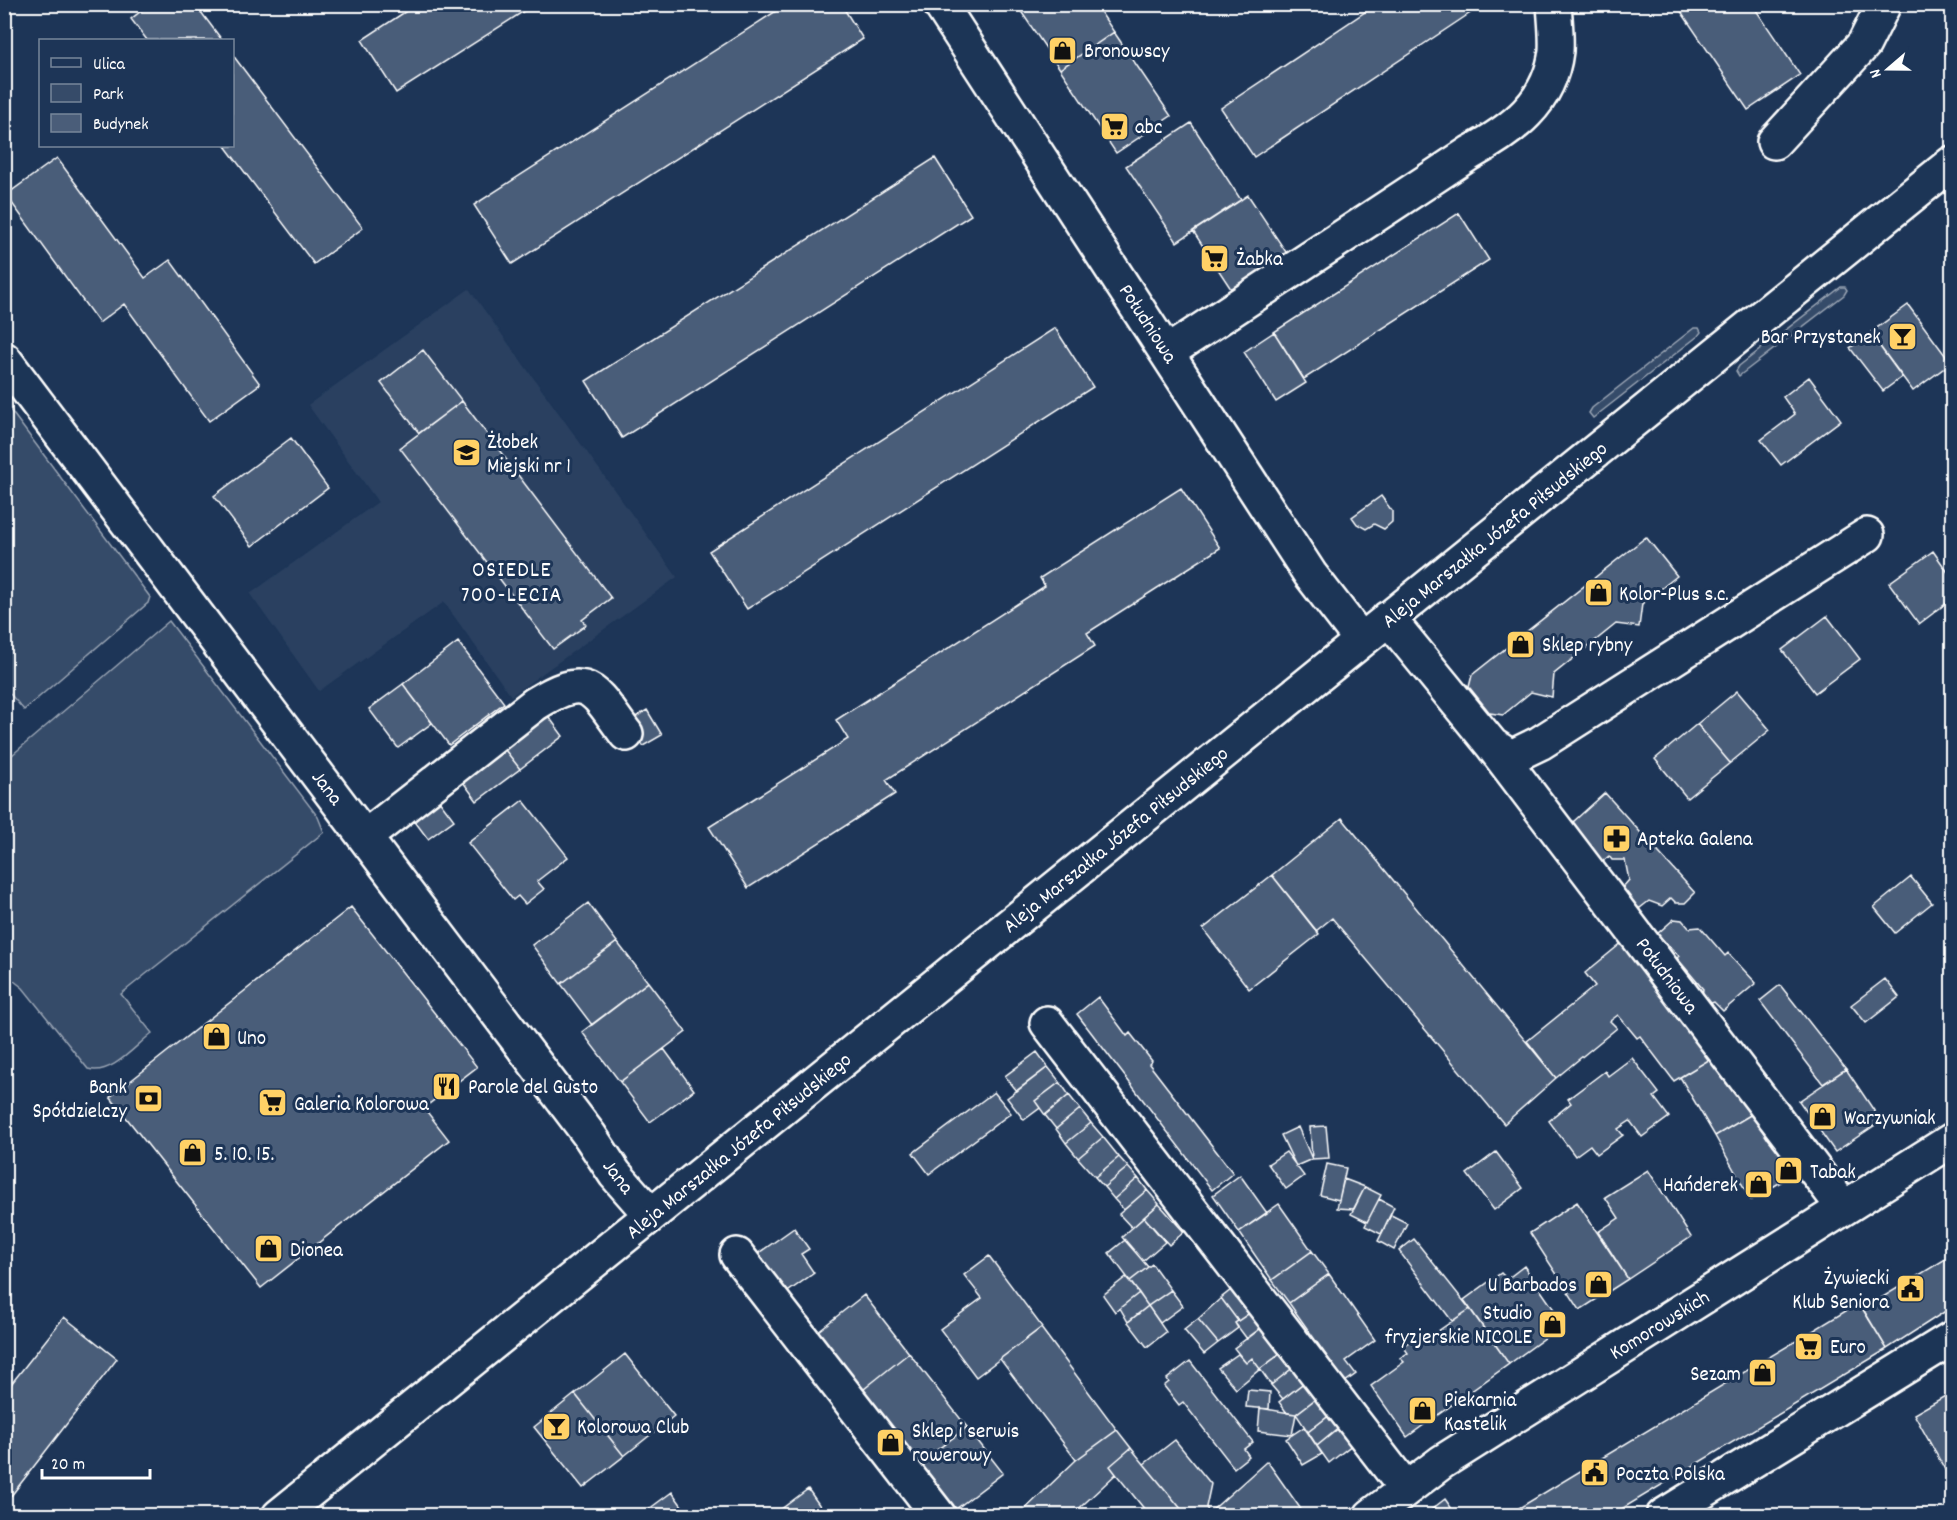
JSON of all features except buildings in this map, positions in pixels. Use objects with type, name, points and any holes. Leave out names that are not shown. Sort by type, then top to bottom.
[{"type":"street","name":"Południowa","points":[[940,4],[1310,574],[1361,640]]},
{"type":"street","points":[[1168,352],[1460,159],[1501,136],[1533,108],[1550,82],[1556,50],[1554,4]]},
{"type":"street","points":[[1774,142],[1864,45],[1884,4]]},
{"type":"street","name":"Aleja Marszałka Józefa Piłsudskiego","points":[[279,1515],[1953,163]]},
{"type":"street","name":"Jana","points":[[4,359],[590,1136],[615,1174],[651,1215]]},
{"type":"street","points":[[1492,745],[1511,757],[1540,743],[1867,535]]},
{"type":"street","name":"Południowa","points":[[1388,618],[1492,745],[1843,1207]]},
{"type":"street","points":[[365,837],[526,711],[562,688],[574,686],[592,692],[626,734]]},
{"type":"street","points":[[1047,1023],[1406,1489]]},
{"type":"street","name":"Komorowskich","points":[[1371,1515],[1442,1462],[1843,1207],[1953,1140]]},
{"type":"street","points":[[737,1255],[939,1515]]},
{"type":"street","points":[[1663,1515],[1953,1338]]},
{"type":"shaded area","name":"Żłobek Miejski nr 1","points":[[469,289],[677,577],[511,696],[444,602],[319,691],[250,594],[378,502],[308,405]]},
{"type":"green space","points":[[1841,287],[1847,290],[1844,295],[1739,376],[1736,371],[1739,366]]},
{"type":"green space","points":[[1694,328],[1699,328],[1701,332],[1698,336],[1593,418],[1589,413],[1592,408]]},
{"type":"green space","points":[[5,403],[150,597],[148,603],[24,710],[5,688]]},
{"type":"green space","points":[[169,621],[318,817],[324,832],[121,994],[152,1033],[114,1064],[97,1070],[88,1069],[23,988],[5,974],[5,761]]},
{"type":"place","name":"Bronowscy","points":[[1063,50]]},
{"type":"place","name":"abc","points":[[1114,126]]},
{"type":"place","name":"Żabka","points":[[1215,258]]},
{"type":"place","name":"Bar Przystanek","points":[[1902,336]]},
{"type":"place","name":"Żłobek Miejski nr 1","points":[[466,453]]},
{"type":"place","name":"Kolor-Plus s.c.","points":[[1598,593]]},
{"type":"place","name":"Sklep rybny","points":[[1521,644]]},
{"type":"place","name":"Apteka Galena","points":[[1616,838]]},
{"type":"place","name":"Uno","points":[[216,1037]]},
{"type":"place","name":"Parole del Gusto","points":[[447,1086]]},
{"type":"place","name":"Bank Spółdzielczy","points":[[148,1098]]},
{"type":"place","name":"Galeria Kolorowa","points":[[273,1103]]},
{"type":"place","name":"Warzywniak","points":[[1823,1117]]},
{"type":"place","name":"5. 10. 15.","points":[[193,1153]]},
{"type":"place","name":"Tabak","points":[[1789,1171]]},
{"type":"place","name":"Hańderek","points":[[1759,1184]]},
{"type":"place","name":"Dionea","points":[[269,1249]]},
{"type":"place","name":"U Barbados","points":[[1598,1284]]},
{"type":"place","name":"Żywiecki Klub Seniora","points":[[1910,1289]]},
{"type":"place","name":"Studio fryzjerskie NICOLE","points":[[1553,1324]]},
{"type":"place","name":"Euro","points":[[1809,1346]]},
{"type":"place","name":"Sezam","points":[[1762,1373]]},
{"type":"place","name":"Piekarnia Kastelik","points":[[1423,1411]]},
{"type":"place","name":"Kolorowa Club","points":[[556,1426]]},
{"type":"place","name":"Sklep i serwis rowerowy","points":[[891,1442]]},
{"type":"place","name":"Poczta Polska","points":[[1595,1473]]},
{"type":"district","name":"OSIEDLE 700-LECIA","points":[[512,580]]}]
